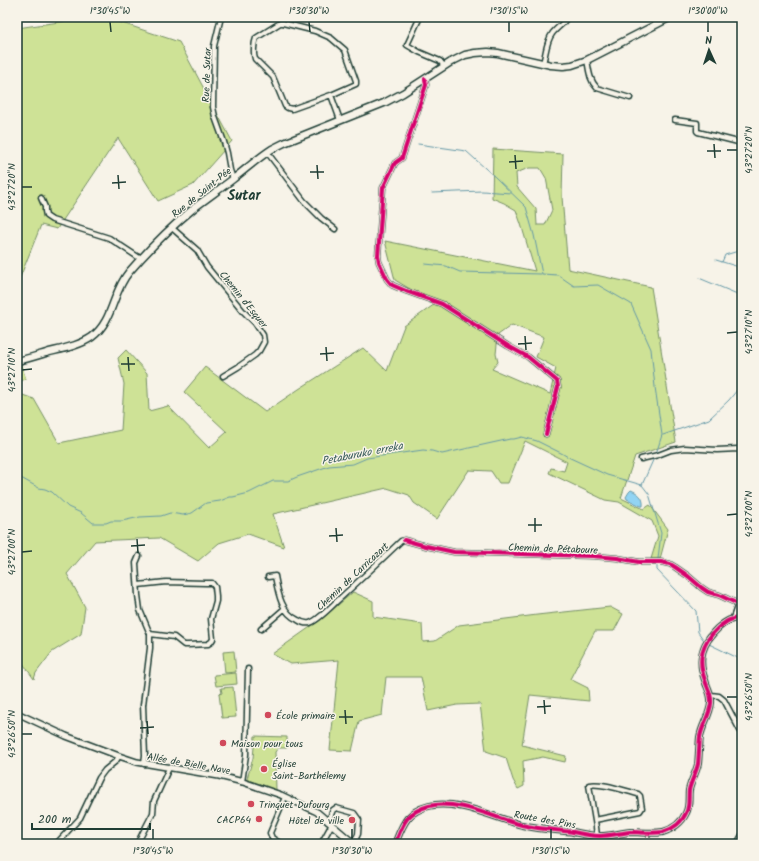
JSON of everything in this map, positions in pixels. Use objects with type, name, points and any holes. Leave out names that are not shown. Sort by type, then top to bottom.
[{"type":"main road","points":[[340,120],[384,103],[444,66],[465,55],[481,52],[498,53],[551,65],[572,65],[586,60],[671,17]]},
{"type":"main road","name":"Rue de Saint-Pée","points":[[17,361],[81,343],[92,336],[106,321],[125,277],[172,228],[194,208],[267,152],[284,143],[340,120]]},
{"type":"street","name":"Rue de Sutar","points":[[221,17],[214,46],[213,107],[228,153],[230,175],[232,179]]},
{"type":"street","points":[[420,17],[407,45],[418,52],[440,61],[444,66]]},
{"type":"street","points":[[544,63],[549,39],[567,17]]},
{"type":"street","points":[[280,23],[283,23],[315,31],[331,38],[345,50],[356,84],[331,95],[292,109],[285,106],[273,77],[255,59],[254,42],[256,38],[280,23]]},
{"type":"street","points":[[586,60],[591,80],[597,88],[630,98]]},
{"type":"street","points":[[425,79],[426,85],[402,158],[395,163],[383,188],[378,256],[379,262],[387,279],[392,285],[442,304],[528,357],[558,381],[546,434]]},
{"type":"street","points":[[331,95],[340,120]]},
{"type":"street","points":[[675,120],[697,123],[698,132],[742,143]]},
{"type":"street","points":[[267,152],[304,201],[321,218],[335,229]]},
{"type":"street","points":[[41,198],[45,207],[46,216],[52,220],[110,238],[141,259]]},
{"type":"street","name":"Chemin d'Esquer","points":[[172,228],[196,250],[207,267],[255,323],[263,335],[264,342],[255,355],[223,376]]},
{"type":"street","points":[[641,459],[671,450],[685,448],[717,450],[738,449],[742,451]]},
{"type":"street","name":"Chemin de Pétaboure","points":[[404,540],[454,552],[594,556],[639,562],[661,562],[675,567],[708,592],[719,595],[738,604]]},
{"type":"street","name":"Chemin de Carricazart","points":[[284,609],[294,619],[310,623],[321,616],[401,541],[404,540]]},
{"type":"street","points":[[139,556],[136,563],[140,610],[150,634],[150,657],[143,705],[144,764]]},
{"type":"street","points":[[262,629],[284,609],[275,576],[268,577]]},
{"type":"street","points":[[138,585],[166,582],[206,583],[212,584],[215,587],[216,601],[211,619],[213,639],[211,642],[208,644],[184,645],[174,637],[150,634]]},
{"type":"street","points":[[742,598],[733,618],[742,618]]},
{"type":"street","name":"Route des Pins","points":[[395,844],[406,818],[420,809],[438,804],[450,804],[468,808],[524,826],[597,836],[629,832],[658,833],[674,827],[683,819],[689,807],[690,789],[698,764],[702,728],[711,704],[711,695],[702,671],[703,649],[711,634],[724,622],[733,618]]},
{"type":"street","points":[[242,782],[246,758],[248,669]]},
{"type":"street","points":[[711,695],[719,696],[724,700],[742,734]]},
{"type":"street","name":"Allée de Bielle Nave","points":[[17,713],[66,736],[144,764],[219,776],[242,782],[285,797],[317,812],[354,842]]},
{"type":"street","points":[[56,844],[80,818],[99,778],[119,756]]},
{"type":"street","points":[[137,844],[153,813],[154,801],[168,768]]},
{"type":"street","points":[[595,820],[640,811],[642,808],[640,796],[638,794],[600,785],[589,785],[597,836]]},
{"type":"street","points":[[281,844],[272,838],[270,833],[285,797]]},
{"type":"street","points":[[321,844],[330,823],[333,810],[336,808],[354,813],[359,820],[358,834],[354,842]]},
{"type":"street","points":[[737,844],[742,835]]},
{"type":"green space","points":[[94,17],[104,17],[179,42],[232,141],[193,185],[158,201],[118,138],[57,229],[41,225],[17,285],[17,28]]},
{"type":"green space","points":[[493,149],[563,154],[562,197],[568,269],[651,287],[676,442],[635,456],[621,498],[644,509],[650,505],[668,529],[660,559],[651,559],[658,536],[652,521],[619,502],[605,500],[549,473],[551,468],[564,471],[567,462],[525,441],[508,483],[499,483],[491,471],[469,470],[437,519],[414,503],[409,495],[387,488],[273,514],[284,547],[248,534],[219,543],[198,561],[159,538],[95,541],[67,574],[85,607],[81,634],[52,652],[36,673],[34,679],[17,655],[17,393],[34,399],[59,443],[121,430],[124,384],[118,358],[126,350],[147,373],[149,411],[168,406],[209,448],[227,432],[184,392],[205,367],[265,412],[363,348],[387,371],[404,326],[435,304],[395,280],[385,241],[535,271],[516,210],[492,198]],"holes":[[[529,168],[540,168],[546,178],[552,210],[545,225],[537,225],[536,209],[517,187],[516,173]],[[512,325],[544,337],[536,357],[556,368],[550,394],[492,369],[498,362],[496,354],[498,335]]]},
{"type":"green space","points":[[21,365],[26,379],[17,382],[17,366]]},
{"type":"green space","points":[[353,592],[373,601],[373,617],[422,624],[423,642],[435,641],[459,625],[610,607],[623,614],[614,631],[595,631],[570,679],[588,688],[589,701],[530,695],[522,745],[566,756],[565,762],[543,757],[523,761],[524,786],[518,789],[513,780],[506,758],[486,751],[480,704],[457,705],[428,711],[421,677],[386,677],[382,715],[359,721],[352,751],[330,750],[339,660],[291,664],[272,654],[323,618]]},
{"type":"green space","points":[[234,651],[236,672],[225,673],[223,652]]},
{"type":"green space","points":[[236,673],[237,684],[216,686],[214,675]]},
{"type":"green space","points":[[233,687],[236,717],[222,718],[219,694],[222,693],[221,688]]},
{"type":"green space","points":[[255,736],[287,737],[287,748],[278,748],[275,752],[276,790],[246,782],[253,758]]},
{"type":"water","points":[[631,490],[636,492],[643,500],[643,506],[627,499],[626,497]]},
{"type":"waterway","points":[[418,144],[466,151],[526,207],[534,235],[542,274],[558,275],[574,286],[598,285],[631,304],[651,349],[662,435],[656,454]]},
{"type":"waterway","points":[[432,193],[482,191],[511,193]]},
{"type":"waterway","points":[[722,262],[725,255],[742,250]]},
{"type":"waterway","points":[[716,260],[739,267]]},
{"type":"waterway","points":[[425,264],[446,266],[460,272],[541,274]]},
{"type":"waterway","points":[[699,278],[742,296]]},
{"type":"waterway","points":[[663,435],[709,419],[729,400],[742,384]]},
{"type":"waterway","name":"Petaburuko erreka","points":[[17,477],[39,488],[52,492],[68,507],[81,513],[93,523],[106,523],[140,517],[161,516],[170,513],[183,515],[192,513],[206,503],[220,501],[249,493],[273,481],[288,481],[329,466],[353,464],[367,458],[423,450],[442,454],[522,437],[537,441],[607,475],[642,485],[649,494],[661,533],[658,559]]},
{"type":"waterway","points":[[642,485],[654,458]]},
{"type":"waterway","name":"Petaburuko erreka","points":[[657,564],[657,570],[696,611],[698,632],[703,639]]},
{"type":"waterway","name":"Petaburuko erreka","points":[[709,644],[742,660]]},
{"type":"cycle path","points":[[425,79],[426,85],[402,158],[395,163],[383,188],[378,256],[379,262],[387,279],[392,285],[442,304],[528,357],[557,381],[558,387],[546,434]]},
{"type":"cycle path","points":[[404,540],[454,552],[593,556],[639,562],[661,562],[675,567],[708,592],[719,595],[738,604]]},
{"type":"cycle path","points":[[395,844],[403,825],[410,815],[429,806],[440,805],[464,807],[522,825],[593,836],[608,836],[630,832],[659,833],[674,827],[680,822],[687,810],[689,790],[698,764],[702,728],[708,716],[711,703],[711,697],[701,665],[702,652],[708,640],[718,628],[729,620],[742,618]]},
{"type":"place","name":"École primaire","points":[[268,715]]},
{"type":"place","name":"Maison pour tous","points":[[223,743]]},
{"type":"place","name":"Église Saint-Barthélemy","points":[[264,769]]},
{"type":"place","name":"Trinquet Dufourg","points":[[251,804]]},
{"type":"place","name":"CACP64","points":[[259,819]]},
{"type":"place","name":"Hôtel de ville","points":[[352,820]]},
{"type":"district","name":"Sutar","points":[[244,195]]}]
